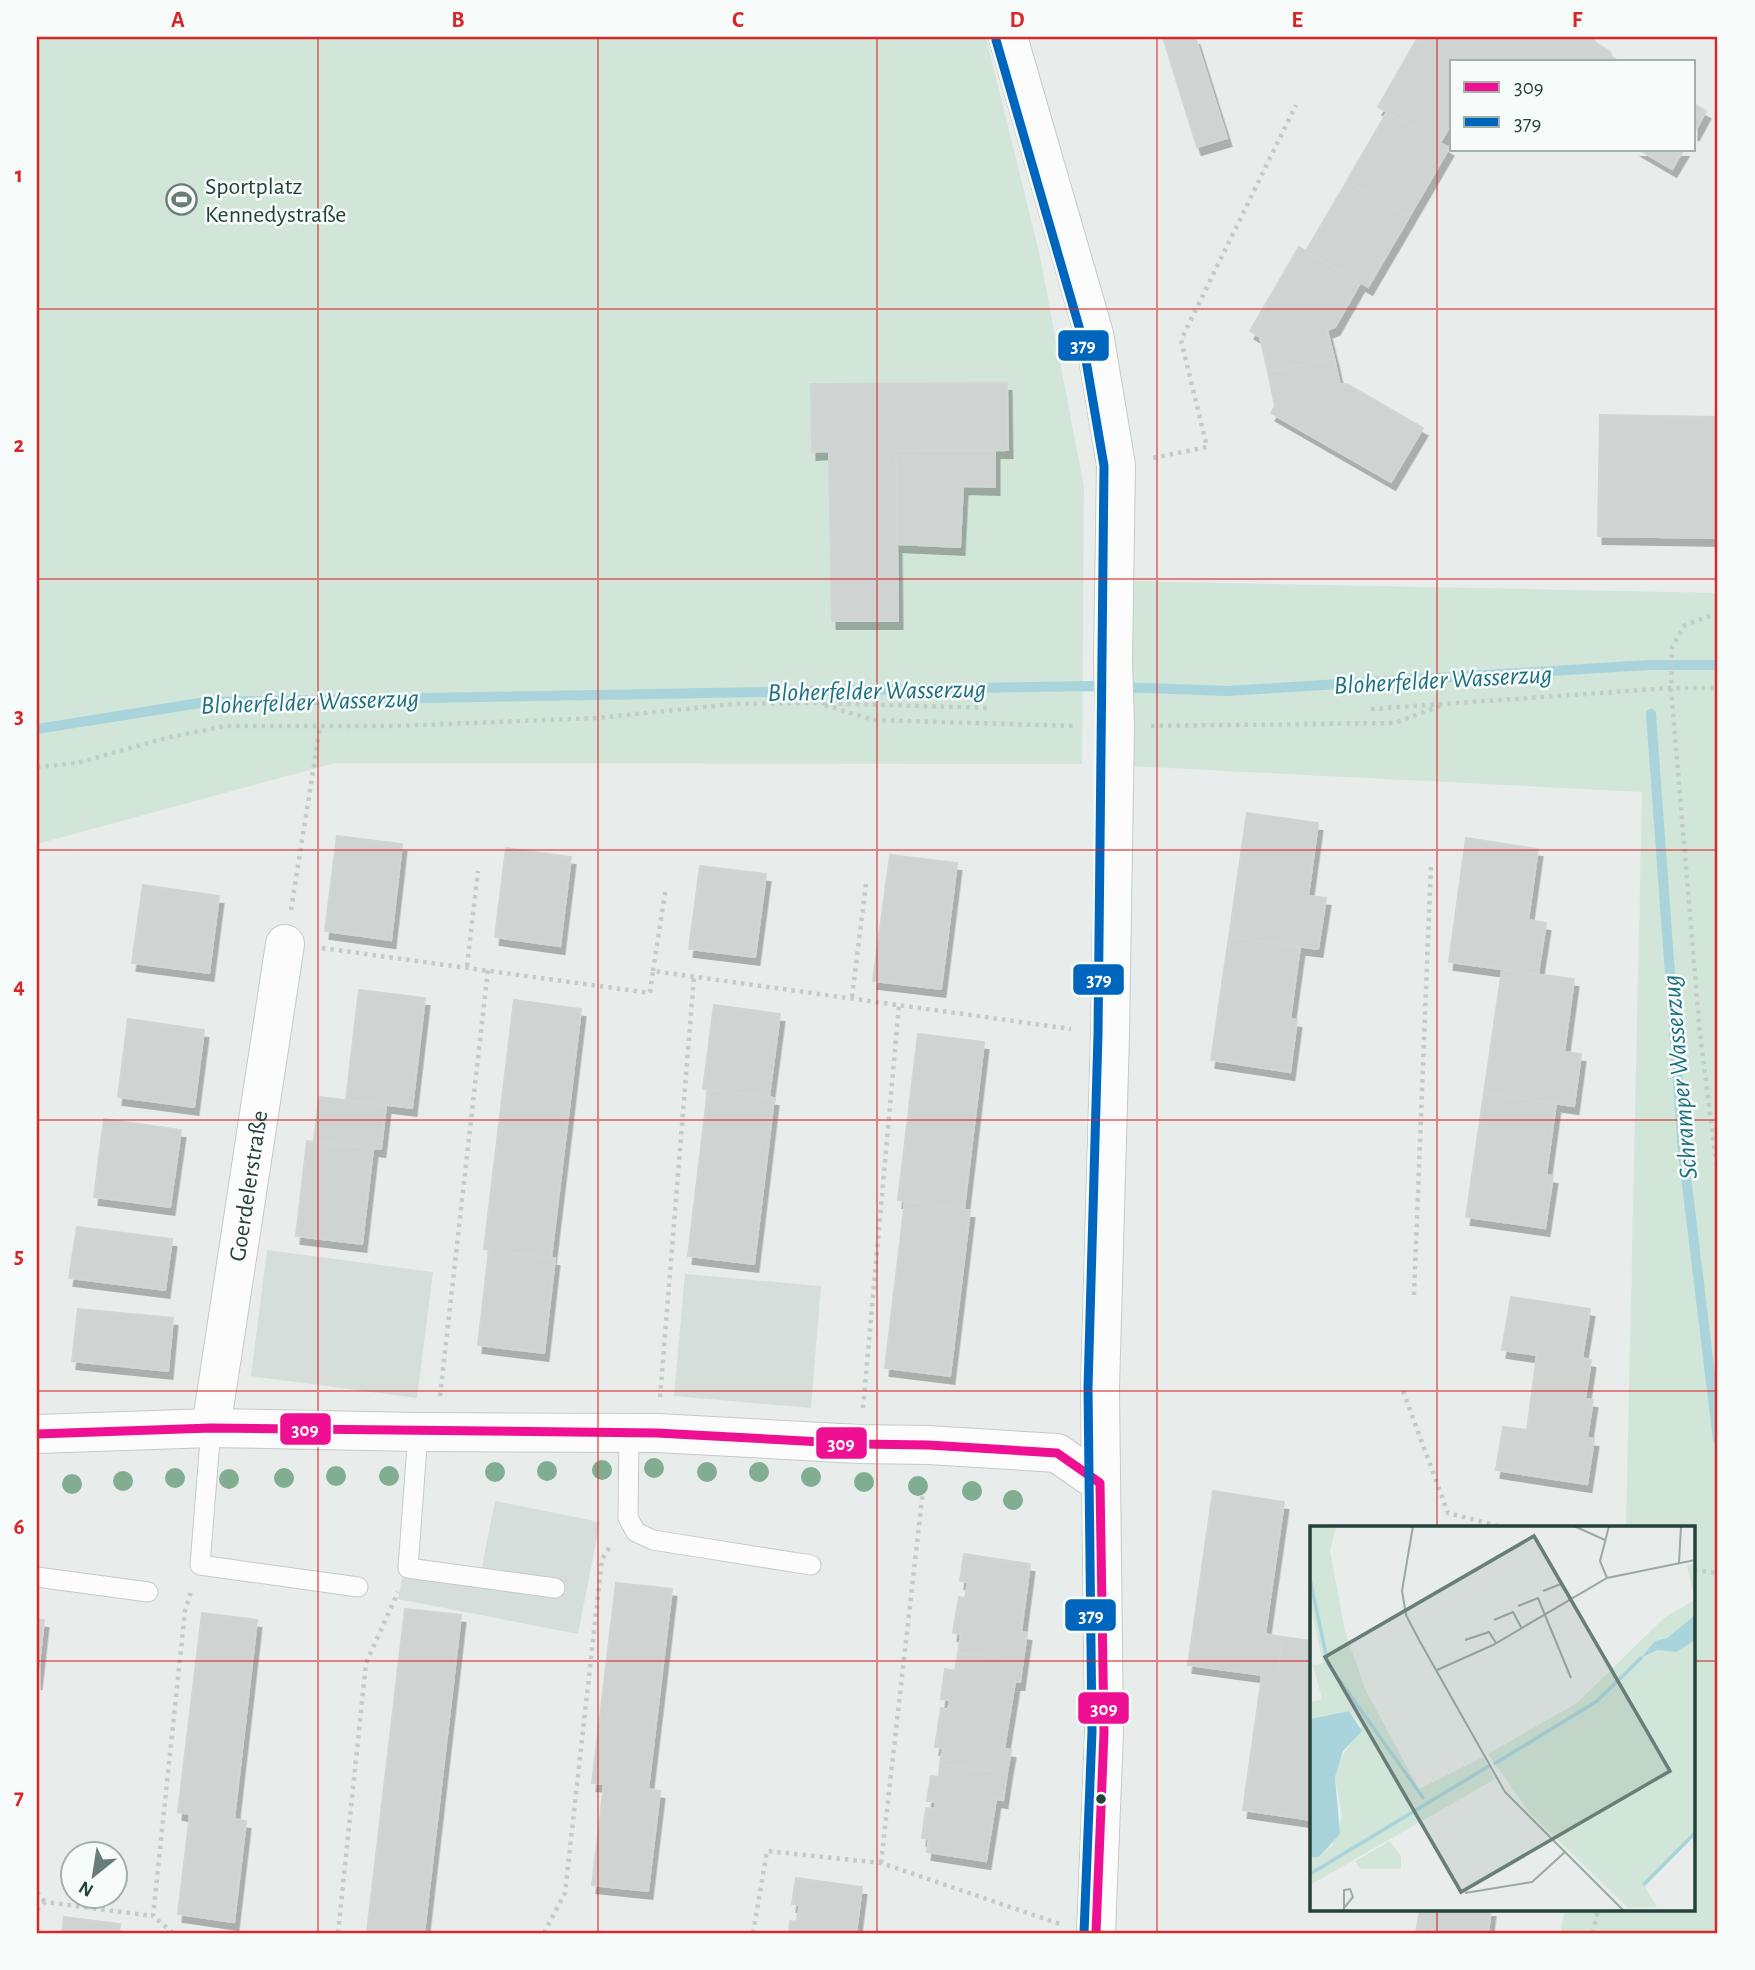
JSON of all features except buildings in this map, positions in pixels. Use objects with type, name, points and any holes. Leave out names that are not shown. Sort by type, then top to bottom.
[{"type":"street","points":[[1008,37],[1094,334],[1116,465],[1110,1034],[1101,1285],[1100,1483],[1104,1732],[1079,1929]]},
{"type":"street","name":"Goerdelerstraße","points":[[211,1428],[285,944]]},
{"type":"street","points":[[37,1434],[211,1428],[643,1433],[928,1445],[1057,1454],[1100,1483]]},
{"type":"lane","points":[[211,1428],[200,1565],[358,1587]]},
{"type":"lane","points":[[427,1432],[408,1568],[555,1588]]},
{"type":"lane","points":[[643,1433],[628,1518],[636,1532],[653,1540],[811,1564]]},
{"type":"lane","points":[[37,1577],[148,1592]]},
{"type":"path","points":[[1116,465],[1207,447],[1181,340],[1296,105]]},
{"type":"path","points":[[1718,613],[1685,625],[1672,648],[1671,688],[1700,1034],[1718,1176]]},
{"type":"path","points":[[1371,709],[1671,688],[1718,688]]},
{"type":"path","points":[[817,703],[873,720],[1115,726],[1395,723],[1443,705]]},
{"type":"path","points":[[37,767],[77,763],[166,738],[224,726],[320,727],[597,718],[734,704],[817,703],[990,708]]},
{"type":"path","points":[[320,727],[285,944],[467,966],[650,993],[666,887]]},
{"type":"path","points":[[1414,1295],[1431,863]]},
{"type":"path","points":[[467,966],[478,871]]},
{"type":"path","points":[[852,997],[866,884]]},
{"type":"path","points":[[427,1432],[488,969]]},
{"type":"path","points":[[653,971],[1110,1034]]},
{"type":"path","points":[[643,1433],[694,976]]},
{"type":"path","points":[[859,1444],[899,1005]]},
{"type":"path","points":[[1403,1391],[1448,1513],[1499,1526]]},
{"type":"path","points":[[881,1863],[928,1445]]},
{"type":"path","points":[[544,1933],[565,1893],[602,1559],[628,1518]]},
{"type":"path","points":[[153,1916],[185,1611],[200,1565]]},
{"type":"path","points":[[338,1933],[366,1663],[408,1568]]},
{"type":"path","points":[[1696,1570],[1718,1573]]},
{"type":"path","points":[[753,1933],[767,1851],[881,1863],[1079,1929]]},
{"type":"path","points":[[37,1892],[45,1902],[153,1916],[173,1933]]},
{"type":"path","points":[[37,1910],[45,1902]]},
{"type":"path","points":[[1593,1933],[1598,1910]]},
{"type":"shaded area","points":[[267,1250],[433,1272],[417,1398],[251,1376]]},
{"type":"shaded area","points":[[685,1274],[821,1286],[811,1408],[674,1396]]},
{"type":"shaded area","points":[[495,1501],[600,1522],[578,1634],[398,1599],[406,1556],[481,1571]]},
{"type":"green space","points":[[37,37],[986,37],[1039,252],[1084,487],[1082,764],[335,763],[37,844]]},
{"type":"green space","points":[[1128,581],[1718,593],[1718,1933],[1560,1933],[1565,1910],[1696,1910],[1696,1526],[1626,1526],[1642,792],[1129,766]]},
{"type":"waterway","name":"Bloherfelder Wasserzug","points":[[37,729],[206,702],[1090,686],[1227,691],[1648,665],[1718,665]]},
{"type":"waterway","name":"Schramper Wasserzug","points":[[1651,714],[1683,1152],[1718,1440]]},
{"type":"transit line","name":"379","points":[[996,40],[1082,337],[1104,466],[1098,1034],[1088,1388],[1092,1732],[1084,1933]]},
{"type":"transit line","name":"309","points":[[37,1434],[211,1428],[657,1433],[928,1445],[1057,1453],[1100,1483]]},
{"type":"transit line","name":"309","points":[[1096,1933],[1104,1732],[1100,1483]]},
{"type":"place","name":"Sportplatz Kennedystraße","points":[[182,200]]}]
